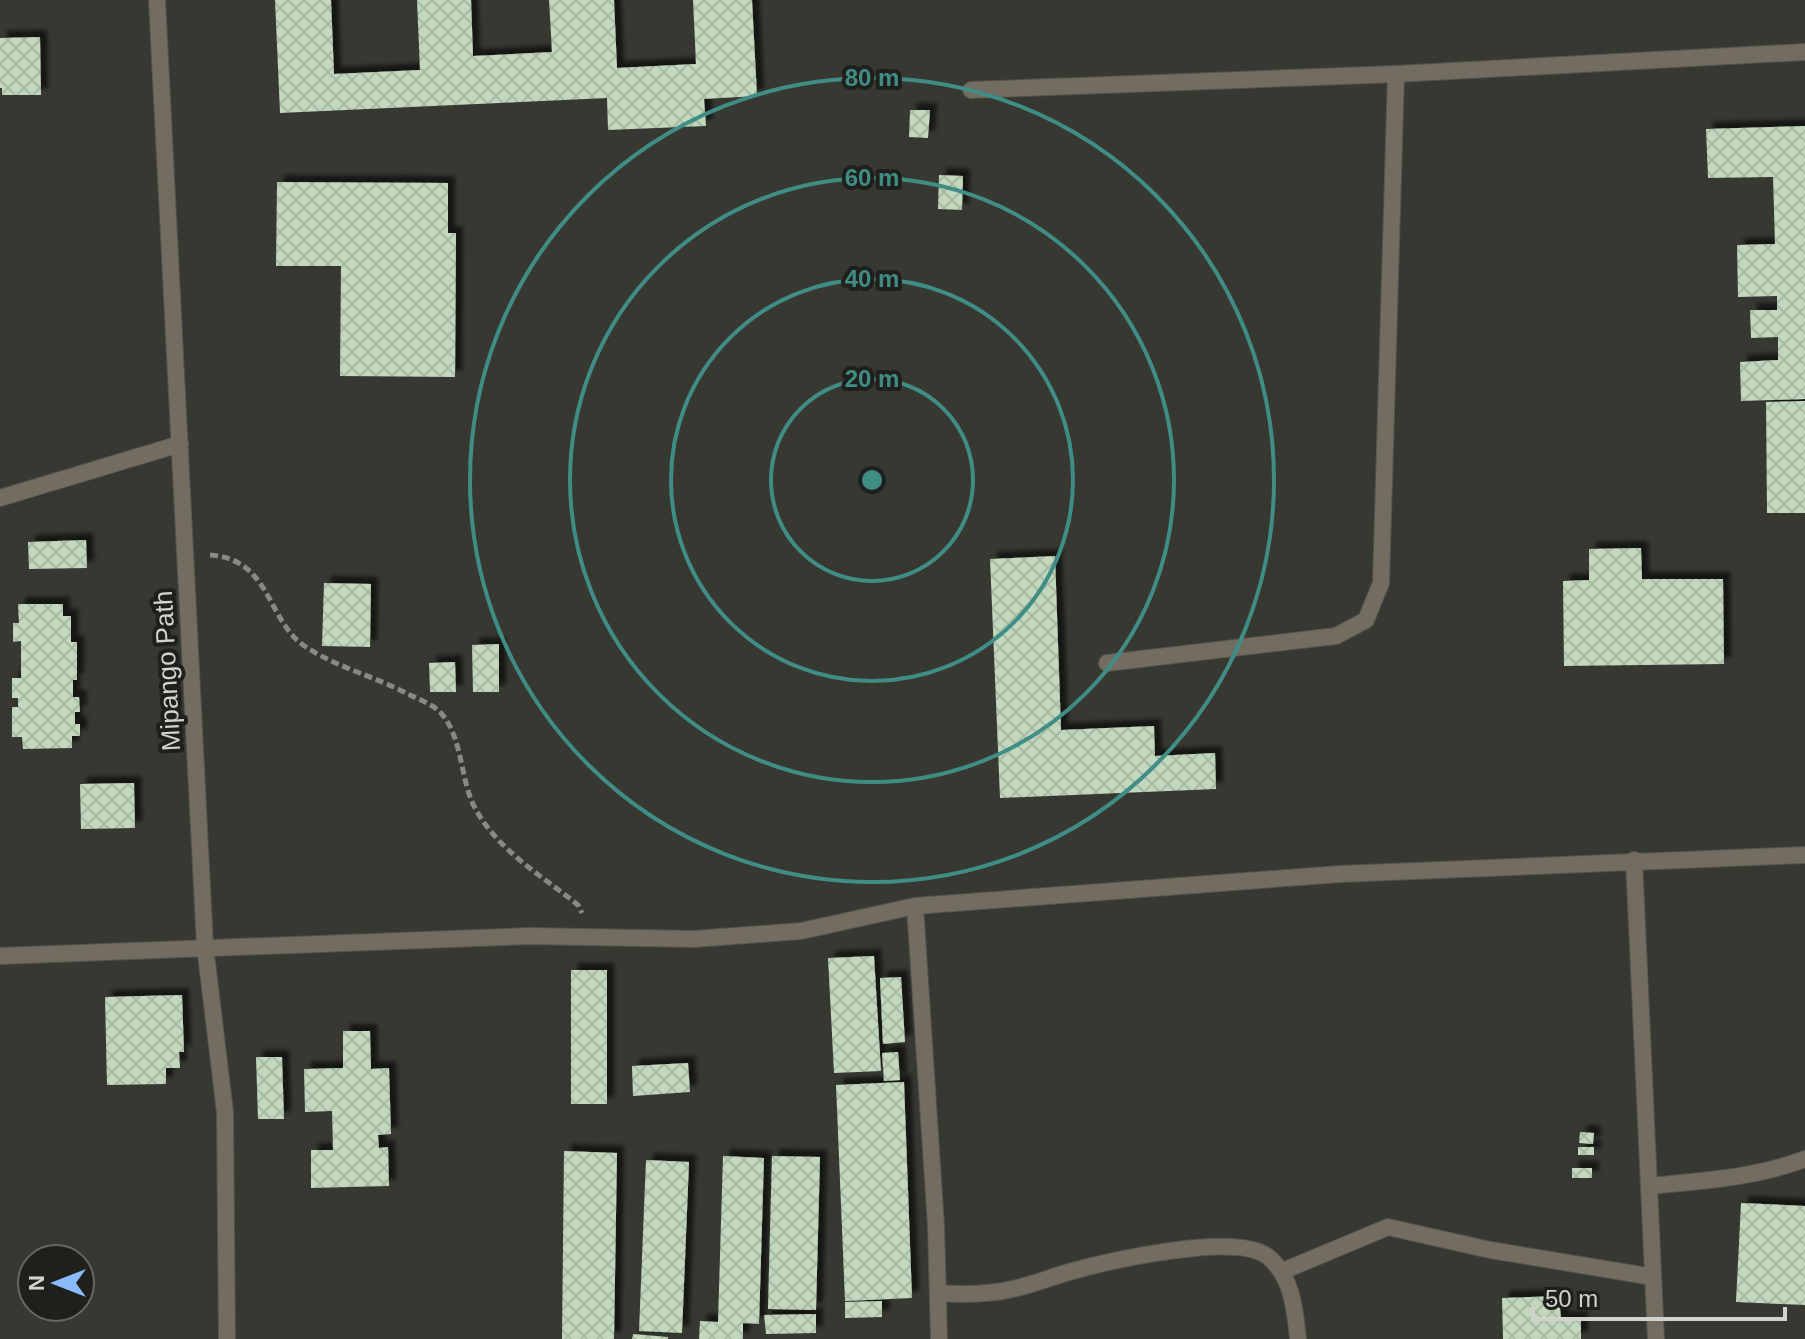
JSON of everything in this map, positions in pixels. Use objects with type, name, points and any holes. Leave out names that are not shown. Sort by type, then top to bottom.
[{"type":"street","name":"Mipango Path","points":[[157,0],[205,946],[225,1112],[227,1339]]},
{"type":"street","points":[[971,90],[1396,74],[1805,52]]},
{"type":"street","points":[[1107,663],[1336,636],[1366,620],[1381,583],[1396,74]]},
{"type":"street","points":[[0,498],[180,444]]},
{"type":"street","points":[[0,956],[529,936],[694,939],[801,931],[915,906],[1340,874],[1805,855]]},
{"type":"street","points":[[1634,860],[1656,1339]]},
{"type":"street","points":[[915,906],[936,1226],[939,1339]]},
{"type":"street","points":[[1649,1186],[1776,1170],[1805,1159]]},
{"type":"street","points":[[1283,1271],[1388,1227],[1490,1250],[1653,1277]]},
{"type":"street","points":[[938,1293],[972,1296],[1017,1288],[1071,1271],[1187,1249],[1228,1247],[1264,1254],[1283,1271],[1295,1310],[1298,1339]]},
{"type":"path","points":[[185,554],[221,556],[244,567],[264,587],[300,643],[334,662],[393,686],[440,712],[452,731],[473,804],[492,833],[510,853],[578,905],[597,937]]},
{"type":"building","points":[[275,0],[331,0],[334,74],[420,70],[417,0],[471,0],[473,56],[552,52],[549,0],[614,0],[617,68],[696,64],[693,0],[752,0],[757,96],[704,99],[706,126],[608,130],[607,98],[280,113]]},
{"type":"building","points":[[40,37],[41,95],[2,95],[0,38]]},
{"type":"building","points":[[910,110],[930,110],[928,138],[909,137]]},
{"type":"building","points":[[1805,126],[1805,399],[1741,401],[1740,362],[1778,360],[1778,337],[1751,338],[1750,310],[1777,310],[1777,296],[1738,297],[1737,245],[1775,244],[1773,177],[1708,178],[1706,129]]},
{"type":"building","points":[[939,175],[963,176],[962,210],[938,209]]},
{"type":"building","points":[[277,182],[448,183],[448,233],[456,233],[455,377],[340,376],[341,266],[276,266]]},
{"type":"building","points":[[1805,401],[1805,513],[1767,513],[1766,402]]},
{"type":"building","points":[[86,540],[87,568],[29,569],[28,542]]},
{"type":"building","points":[[1641,548],[1642,579],[1723,579],[1724,664],[1564,666],[1563,581],[1589,580],[1589,549]]},
{"type":"building","points":[[1055,556],[1061,730],[1154,726],[1155,756],[1215,753],[1216,789],[1000,798],[990,559]]},
{"type":"building","points":[[324,583],[371,584],[370,647],[322,646]]},
{"type":"building","points":[[18,604],[63,604],[63,616],[71,616],[71,642],[77,642],[77,680],[73,680],[73,697],[79,697],[80,712],[75,712],[75,724],[80,724],[80,736],[72,736],[72,748],[23,749],[22,737],[12,737],[12,707],[18,707],[18,698],[12,698],[12,678],[21,678],[21,641],[13,642],[13,623],[19,623]]},
{"type":"building","points":[[499,644],[499,692],[473,692],[472,645]]},
{"type":"building","points":[[455,662],[456,692],[430,692],[429,663]]},
{"type":"building","points":[[134,783],[135,828],[81,829],[80,784]]},
{"type":"building","points":[[874,956],[881,1071],[834,1073],[828,958]]},
{"type":"building","points":[[571,970],[607,970],[607,1104],[571,1104]]},
{"type":"building","points":[[901,977],[905,1042],[883,1044],[880,978]]},
{"type":"building","points":[[182,995],[184,1052],[179,1052],[180,1068],[166,1068],[166,1084],[107,1085],[105,997]]},
{"type":"building","points":[[343,1031],[370,1031],[371,1069],[389,1068],[391,1134],[378,1135],[379,1148],[388,1147],[389,1186],[311,1188],[311,1150],[333,1150],[332,1111],[305,1112],[304,1069],[343,1068]]},
{"type":"building","points":[[898,1052],[900,1080],[884,1081],[882,1053]]},
{"type":"building","points":[[256,1057],[282,1057],[284,1119],[258,1119]]},
{"type":"building","points":[[688,1063],[690,1092],[633,1096],[632,1066]]},
{"type":"building","points":[[904,1082],[912,1298],[845,1301],[836,1085]]},
{"type":"building","points":[[1580,1132],[1594,1133],[1593,1144],[1579,1143]]},
{"type":"building","points":[[1578,1147],[1594,1147],[1594,1155],[1578,1155]]},
{"type":"building","points":[[564,1151],[617,1153],[614,1339],[562,1339]]},
{"type":"building","points":[[723,1156],[764,1158],[759,1324],[743,1323],[743,1339],[699,1339],[700,1321],[718,1322]]},
{"type":"building","points":[[772,1156],[820,1157],[816,1310],[768,1309]]},
{"type":"building","points":[[646,1160],[689,1162],[682,1333],[639,1331]]},
{"type":"building","points":[[1572,1168],[1592,1168],[1592,1178],[1572,1178]]},
{"type":"building","points":[[1741,1203],[1805,1206],[1805,1305],[1736,1302]]},
{"type":"building","points":[[1559,1296],[1561,1319],[1581,1318],[1581,1339],[1503,1339],[1502,1298]]},
{"type":"building","points":[[882,1301],[882,1317],[845,1318],[845,1302]]},
{"type":"building","points":[[816,1314],[816,1333],[766,1334],[764,1315]]},
{"type":"building","points":[[633,1334],[668,1337],[668,1339],[632,1339]]}]
